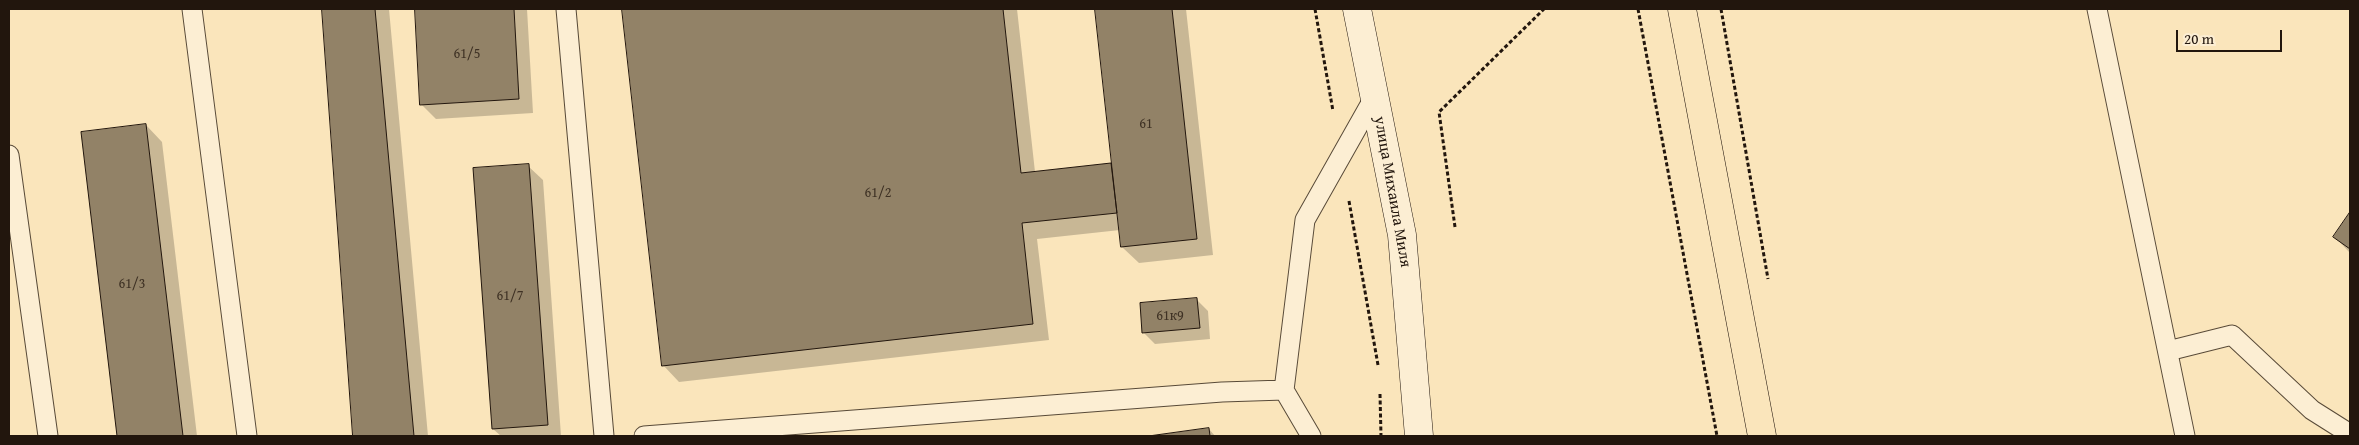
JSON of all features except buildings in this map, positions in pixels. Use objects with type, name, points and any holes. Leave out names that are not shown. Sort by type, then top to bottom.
[{"type":"main road","name":"улица Михаила Миля","points":[[1357,9],[1402,236],[1419,436]]},
{"type":"main road","points":[[1682,9],[1762,436]]},
{"type":"lane","points":[[192,9],[247,436]]},
{"type":"lane","points":[[566,9],[604,436]]},
{"type":"lane","points":[[2097,9],[2185,436]]},
{"type":"lane","points":[[1311,436],[1284,390],[1305,220],[1375,96]]},
{"type":"lane","points":[[9,155],[48,436]]},
{"type":"lane","points":[[2168,351],[2232,335],[2312,410],[2350,434]]},
{"type":"lane","points":[[644,436],[1222,392],[1284,390]]},
{"type":"path","points":[[1314,9],[1379,368]]},
{"type":"path","points":[[1455,227],[1439,112],[1544,9]]},
{"type":"path","points":[[1638,9],[1717,436]]},
{"type":"path","points":[[1721,9],[1768,281]]},
{"type":"path","points":[[1380,387],[1381,436]]}]
